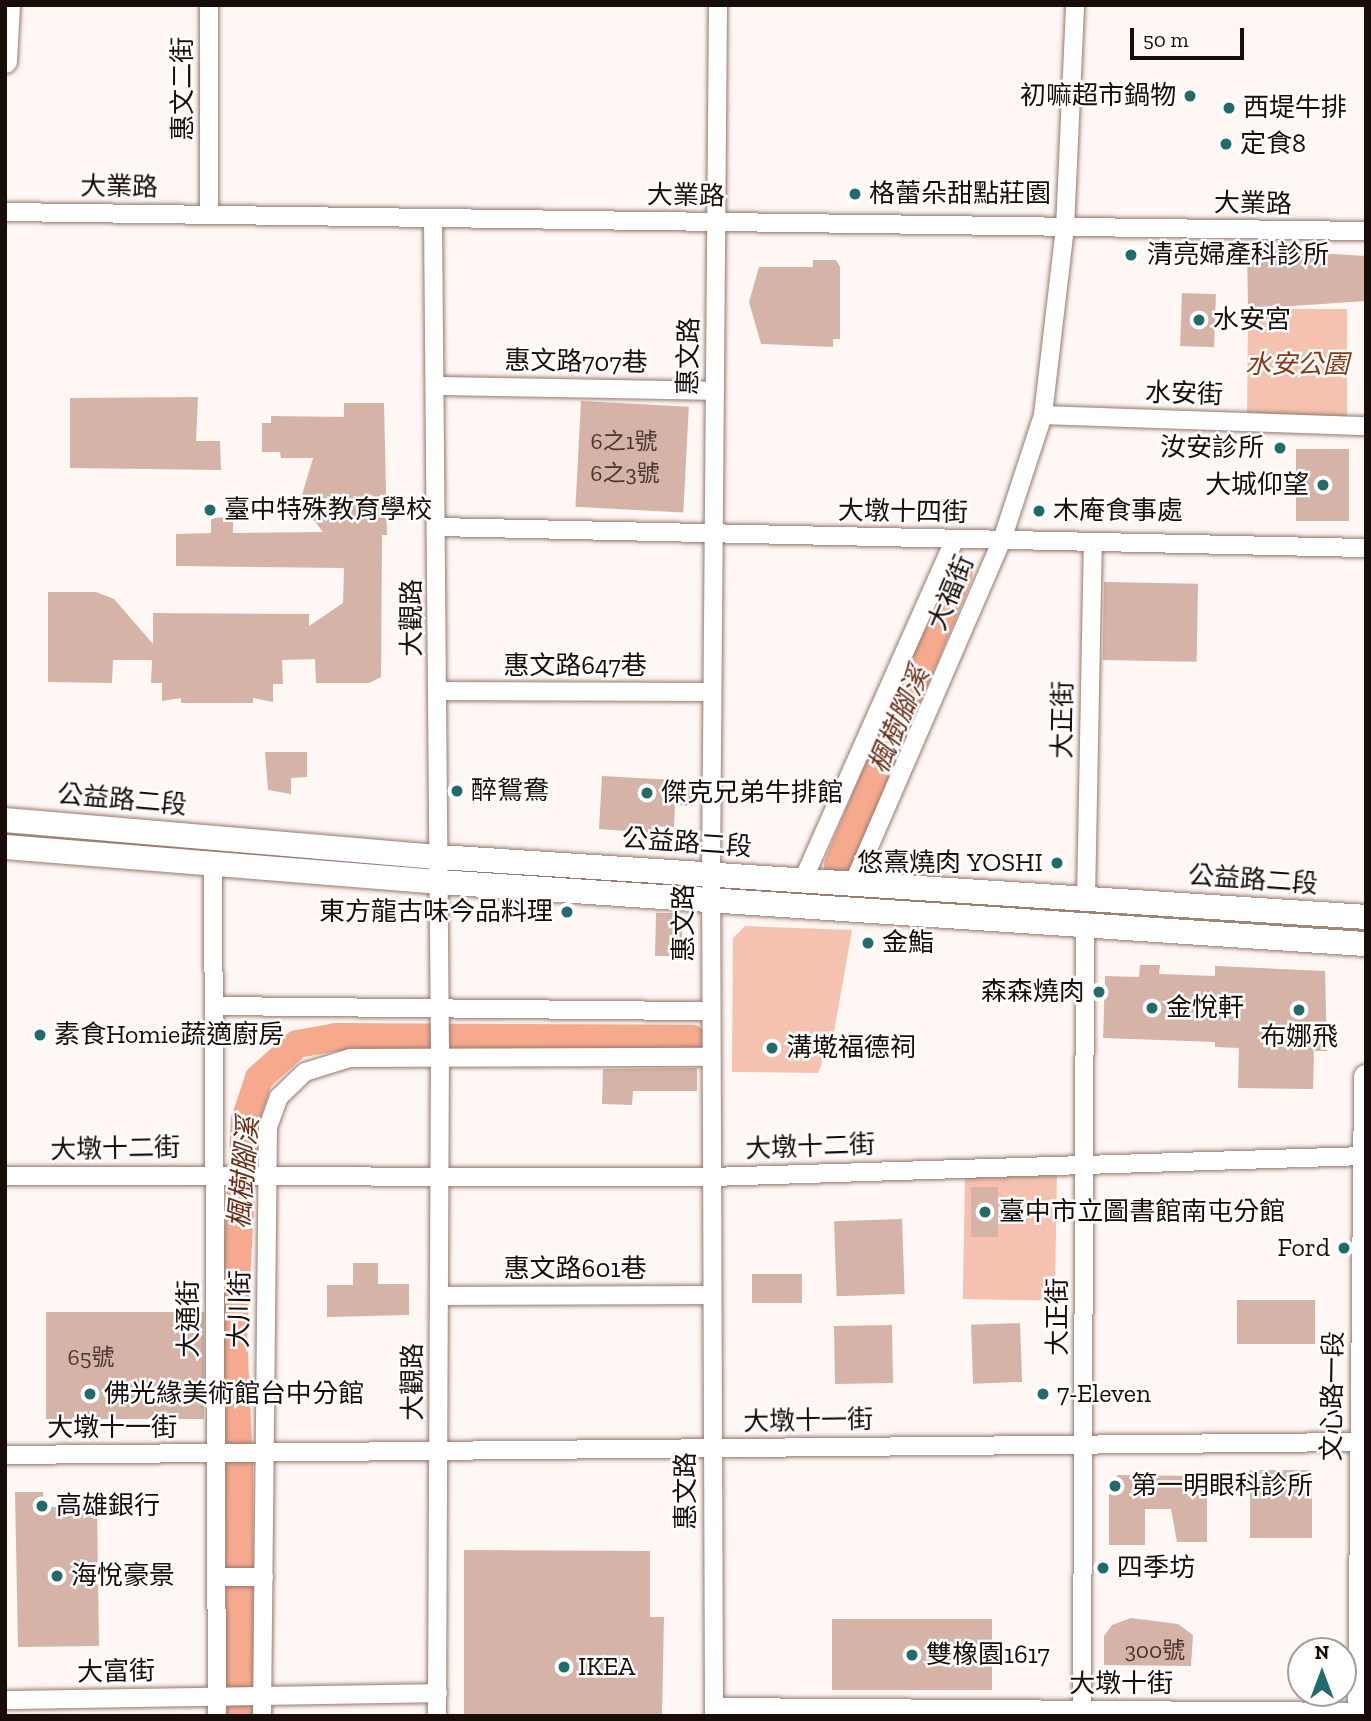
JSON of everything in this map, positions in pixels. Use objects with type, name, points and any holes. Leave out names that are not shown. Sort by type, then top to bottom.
[{"type":"main road","points":[[5,61],[8,5]]},
{"type":"main road","name":"公益路二段","points":[[5,820],[439,857],[1366,917]]},
{"type":"main road","points":[[5,847],[439,882],[1366,944]]},
{"type":"main road","name":"文心路一段","points":[[1360,1714],[1366,1077]]},
{"type":"street","name":"惠文二街","points":[[209,5],[209,215]]},
{"type":"street","name":"惠文路","points":[[714,1711],[710,874],[718,5]]},
{"type":"street","name":"大福街","points":[[853,884],[1002,540],[1043,415],[1065,228],[1075,5]]},
{"type":"street","name":"大業路","points":[[5,212],[1366,232]]},
{"type":"street","name":"大觀路","points":[[433,218],[438,527],[440,1013],[438,1716]]},
{"type":"street","name":"惠文路707巷","points":[[436,386],[715,391]]},
{"type":"street","name":"水安街","points":[[1043,415],[1366,426]]},
{"type":"street","name":"大墩十四街","points":[[438,527],[1366,548]]},
{"type":"street","name":"大福街","points":[[803,880],[956,539]]},
{"type":"street","name":"大正街","points":[[1086,899],[1093,542]]},
{"type":"street","name":"惠文路647巷","points":[[438,691],[712,692]]},
{"type":"street","name":"大通街","points":[[213,863],[219,1174],[218,1453],[222,1696],[217,1716]]},
{"type":"street","name":"大正街","points":[[1082,1710],[1085,925]]},
{"type":"street","points":[[214,1006],[440,1013],[710,1011]]},
{"type":"street","name":"大川街","points":[[262,1716],[259,1696],[258,1453],[262,1174],[271,1112],[288,1085],[305,1072],[350,1058],[440,1052],[711,1057]]},
{"type":"street","name":"大墩十二街","points":[[5,1176],[262,1174],[711,1177],[1365,1156]]},
{"type":"street","name":"惠文路601巷","points":[[440,1296],[712,1295]]},
{"type":"street","name":"大墩十一街","points":[[5,1455],[1364,1442]]},
{"type":"street","points":[[221,1577],[260,1577]]},
{"type":"street","points":[[259,1696],[438,1693]]},
{"type":"street","name":"大富街","points":[[5,1700],[259,1696]]},
{"type":"street","name":"大墩十街","points":[[714,1711],[1082,1710],[1360,1714]]},
{"type":"green space","name":"水安公園","points":[[1292,309],[1347,309],[1347,418],[1247,417],[1248,313]]},
{"type":"green space","points":[[745,926],[852,930],[834,1032],[818,1073],[732,1072],[733,938]]},
{"type":"green space","points":[[965,1173],[1057,1175],[1055,1301],[963,1299]]},
{"type":"building","points":[[1247,249],[1366,256],[1366,301],[1248,309]]},
{"type":"building","points":[[813,260],[836,260],[840,267],[840,339],[833,339],[833,347],[761,344],[749,302],[759,267],[813,267]]},
{"type":"building","name":"水安宮","points":[[1182,293],[1216,294],[1214,347],[1180,346]]},
{"type":"building","points":[[198,397],[196,441],[220,441],[221,470],[70,468],[70,398]]},
{"type":"building","points":[[581,401],[689,407],[683,513],[575,507]]},
{"type":"building","points":[[344,403],[384,403],[387,535],[382,535],[381,677],[369,683],[316,683],[315,659],[282,660],[283,684],[273,684],[273,702],[253,698],[253,703],[181,703],[181,698],[162,701],[162,683],[151,683],[152,660],[113,660],[112,683],[48,682],[48,592],[96,592],[114,599],[153,644],[153,613],[309,614],[309,626],[343,603],[344,568],[176,566],[176,534],[211,533],[211,518],[233,517],[233,533],[323,532],[309,514],[302,495],[313,458],[281,458],[280,452],[262,452],[262,423],[271,423],[271,416],[344,417]]},
{"type":"building","name":"大城仰望","points":[[1296,449],[1349,449],[1349,521],[1296,521]]},
{"type":"building","points":[[1104,582],[1198,584],[1197,662],[1103,660]]},
{"type":"building","points":[[265,752],[307,752],[307,777],[291,778],[291,794],[268,790]]},
{"type":"building","name":"傑克兄弟牛排館","points":[[602,776],[693,781],[692,806],[675,805],[674,827],[653,826],[653,833],[599,829]]},
{"type":"building","points":[[656,913],[674,913],[682,924],[682,956],[655,956]]},
{"type":"building","points":[[1140,965],[1160,965],[1159,974],[1215,976],[1215,966],[1325,971],[1327,1051],[1314,1051],[1313,1089],[1238,1088],[1239,1048],[1215,1047],[1215,1042],[1103,1038],[1105,976],[1139,977]]},
{"type":"building","points":[[697,1068],[697,1091],[633,1091],[632,1105],[602,1104],[603,1069]]},
{"type":"building","name":"臺中市立圖書館南屯分館","points":[[971,1187],[998,1187],[998,1237],[971,1237]]},
{"type":"building","points":[[902,1219],[905,1294],[837,1296],[834,1221]]},
{"type":"building","points":[[353,1263],[378,1263],[378,1284],[409,1284],[409,1315],[327,1317],[327,1285],[353,1285]]},
{"type":"building","points":[[752,1274],[802,1274],[802,1303],[752,1303]]},
{"type":"building","points":[[1237,1300],[1315,1300],[1315,1344],[1237,1344]]},
{"type":"building","points":[[46,1312],[204,1312],[204,1419],[46,1419]]},
{"type":"building","points":[[1020,1323],[1022,1382],[973,1384],[971,1325]]},
{"type":"building","points":[[892,1325],[893,1383],[835,1384],[834,1326]]},
{"type":"building","points":[[1250,1470],[1312,1470],[1312,1538],[1250,1538]]},
{"type":"building","points":[[1118,1475],[1199,1476],[1207,1483],[1207,1542],[1177,1542],[1171,1509],[1145,1509],[1145,1545],[1109,1545],[1109,1485]]},
{"type":"building","name":"海悅豪景","points":[[15,1492],[43,1492],[43,1507],[97,1506],[99,1646],[18,1647]]},
{"type":"building","name":"IKEA","points":[[464,1550],[650,1551],[650,1617],[664,1617],[662,1716],[464,1716]]},
{"type":"building","points":[[1131,1618],[1178,1624],[1193,1635],[1191,1666],[1104,1665],[1104,1636],[1112,1625]]},
{"type":"building","name":"雙橡園1617","points":[[832,1619],[992,1619],[992,1690],[832,1690]]},
{"type":"waterway","name":"楓樹腳溪","points":[[838,865],[959,575]]},
{"type":"waterway","name":"楓樹腳溪","points":[[240,1716],[239,1469],[233,1333],[245,1120],[259,1078],[297,1044],[335,1037],[692,1039]]},
{"type":"place","name":"初嘛超市鍋物","points":[[1190,96]]},
{"type":"place","name":"西堤牛排","points":[[1229,108]]},
{"type":"place","name":"定食8","points":[[1226,144]]},
{"type":"place","name":"格蕾朵甜點莊園","points":[[855,194]]},
{"type":"place","name":"清亮婦產科診所","points":[[1131,255]]},
{"type":"place","name":"水安宮","points":[[1199,320]]},
{"type":"place","name":"汝安診所","points":[[1280,448]]},
{"type":"place","name":"大城仰望","points":[[1323,485]]},
{"type":"place","name":"臺中特殊教育學校","points":[[210,510]]},
{"type":"place","name":"木庵食事處","points":[[1039,511]]},
{"type":"place","name":"醉鴛鴦","points":[[457,791]]},
{"type":"place","name":"傑克兄弟牛排館","points":[[647,793]]},
{"type":"place","name":"悠熹燒肉 YOSHI","points":[[1057,863]]},
{"type":"place","name":"東方龍古味今品料理","points":[[567,912]]},
{"type":"place","name":"金鮨","points":[[868,943]]},
{"type":"place","name":"森森燒肉","points":[[1099,992]]},
{"type":"place","name":"金悅軒","points":[[1152,1008]]},
{"type":"place","name":"布娜飛","points":[[1299,1010]]},
{"type":"place","name":"素食Homie蔬適廚房","points":[[40,1035]]},
{"type":"place","name":"溝墘福德祠","points":[[772,1048]]},
{"type":"place","name":"臺中市立圖書館南屯分館","points":[[985,1212]]},
{"type":"place","name":"Ford","points":[[1344,1248]]},
{"type":"place","name":"佛光緣美術館台中分館","points":[[90,1394]]},
{"type":"place","name":"7-Eleven","points":[[1043,1394]]},
{"type":"place","name":"第一明眼科診所","points":[[1115,1486]]},
{"type":"place","name":"高雄銀行","points":[[42,1506]]},
{"type":"place","name":"四季坊","points":[[1103,1568]]},
{"type":"place","name":"海悅豪景","points":[[57,1576]]},
{"type":"place","name":"雙橡園1617","points":[[912,1655]]},
{"type":"place","name":"IKEA","points":[[564,1667]]}]
